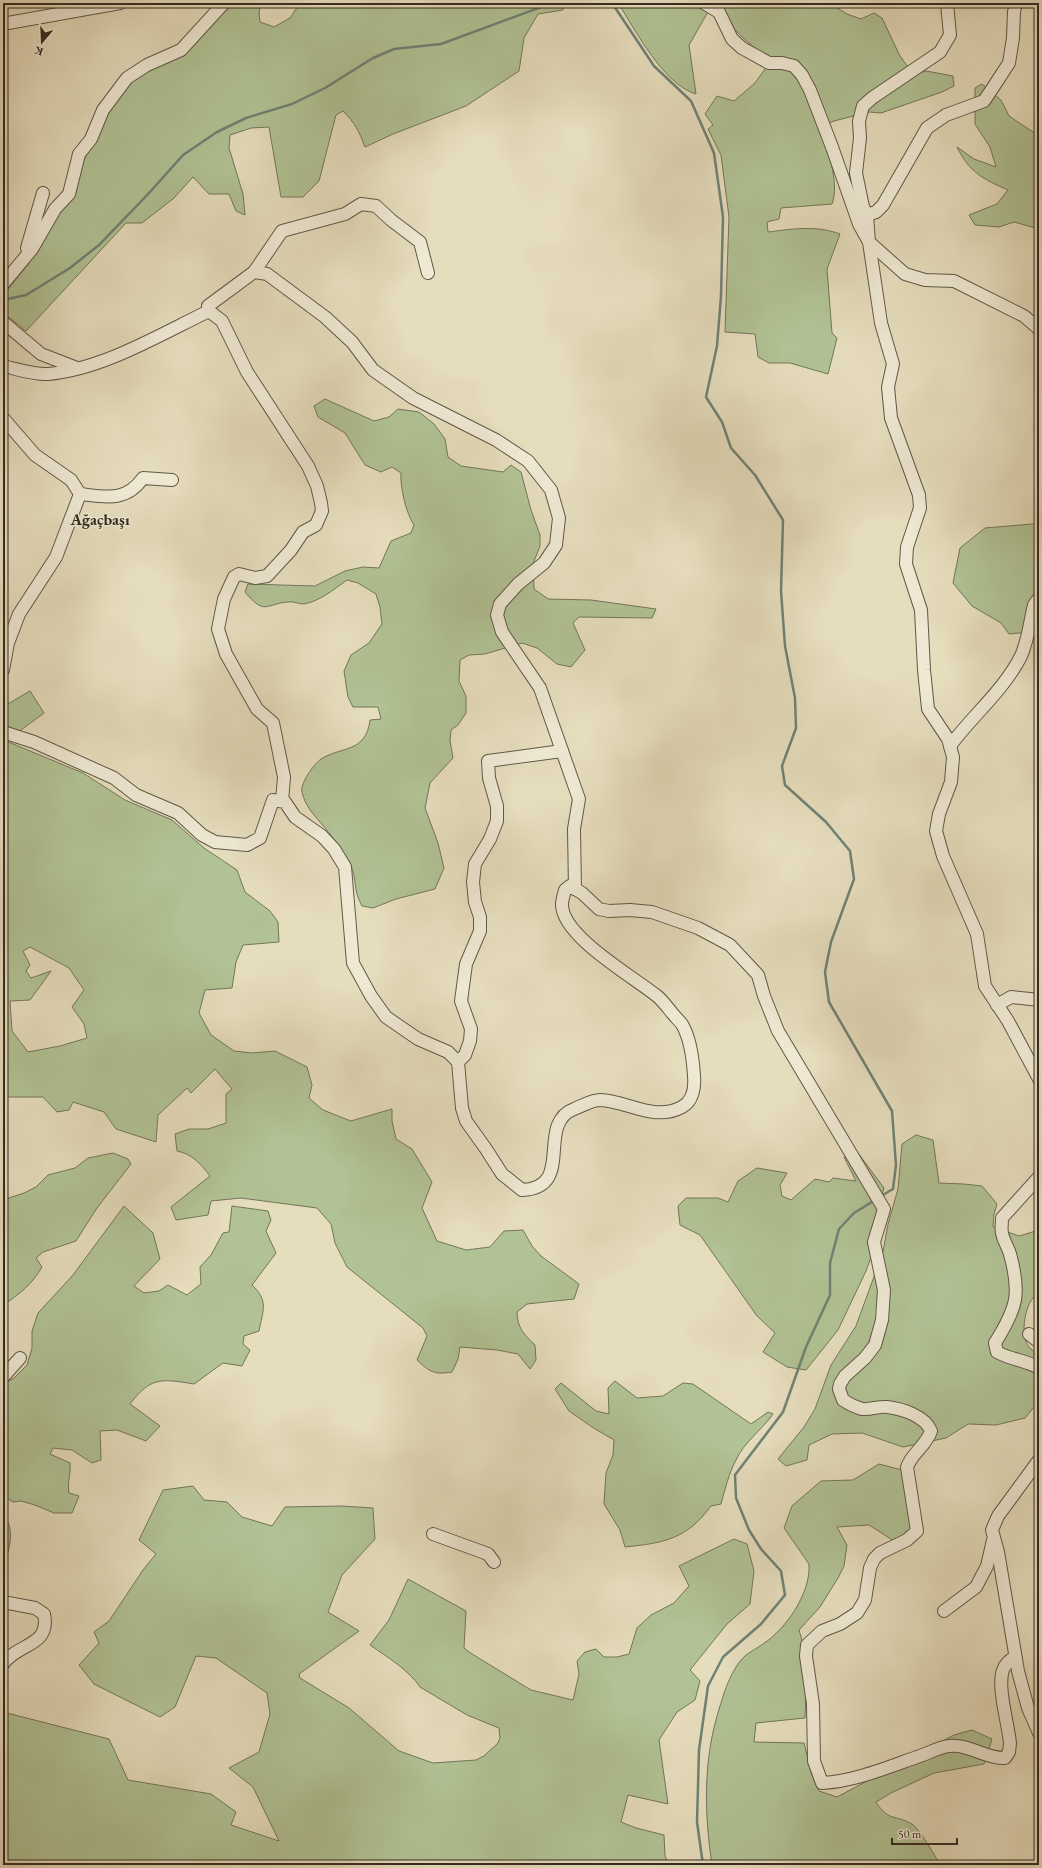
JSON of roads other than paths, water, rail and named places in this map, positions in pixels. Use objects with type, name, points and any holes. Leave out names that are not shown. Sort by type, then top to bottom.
[{"type":"street","points":[[3,22],[8,23],[120,3]]},
{"type":"street","points":[[3,284],[24,258],[55,209],[70,194],[79,154],[91,138],[103,110],[127,78],[147,65],[181,50],[224,3]]},
{"type":"street","points":[[704,3],[719,12],[732,39],[742,48],[770,63],[782,63],[794,66],[802,75],[810,90],[832,147],[859,224],[869,242],[905,274],[924,280],[954,281],[1024,316],[1039,329]]},
{"type":"street","points":[[947,3],[950,35],[940,52],[872,98],[863,106],[859,121],[860,138],[856,173],[863,207],[867,215],[869,242],[881,323],[893,364],[888,387],[891,418],[919,495],[920,508],[908,547],[906,564],[921,610],[924,670],[928,709],[948,739],[953,757],[951,782],[939,814],[936,831],[943,856],[977,934],[985,986],[1008,1021],[1039,1079]]},
{"type":"street","points":[[867,215],[876,212],[883,205],[927,128],[946,115],[984,101],[988,96],[1009,63],[1016,3]]},
{"type":"street","points":[[24,258],[43,194]]},
{"type":"street","points":[[282,801],[284,778],[273,723],[257,709],[226,654],[218,629],[224,599],[234,578],[240,574],[255,578],[267,576],[291,550],[303,532],[316,525],[322,511],[321,503],[317,486],[308,466],[250,377],[222,321],[209,311],[208,306],[254,272],[282,231],[345,214],[361,204],[376,206],[391,220],[420,242],[428,273]]},
{"type":"street","points":[[254,272],[267,274],[325,317],[352,342],[372,370],[413,398],[496,440],[528,461],[551,490],[560,518],[556,545],[544,563],[518,584],[500,604],[498,615],[502,632],[540,688],[579,799],[574,829],[575,889]]},
{"type":"street","points":[[3,366],[46,374],[77,368],[110,358],[209,311]]},
{"type":"street","points":[[3,322],[41,354],[77,368]]},
{"type":"street","points":[[3,418],[34,455],[71,480],[80,494]]},
{"type":"street","points":[[80,494],[104,497],[127,494],[136,488],[143,478],[172,480]]},
{"type":"street","points":[[3,670],[8,643],[8,630],[56,557],[80,494]]},
{"type":"street","points":[[950,746],[997,691],[1021,656],[1034,605],[1039,598]]},
{"type":"street","points":[[3,732],[34,742],[114,778],[136,795],[178,813],[202,835],[216,842],[247,845],[260,838],[273,800],[285,802],[295,817],[322,836],[334,849],[345,867],[353,963],[371,996],[386,1017],[418,1039],[448,1052],[458,1062],[462,1108],[466,1121],[502,1174],[522,1190],[534,1190],[545,1183],[550,1174],[553,1161],[555,1133],[562,1117],[570,1110],[598,1100],[620,1103],[660,1114],[671,1112],[684,1106],[692,1095],[695,1085],[693,1058],[683,1025],[658,997],[580,938],[567,920],[561,905],[565,890],[570,886],[599,909],[609,911],[630,910],[652,912],[698,928],[730,945],[758,975],[764,996],[778,1031],[884,1209],[874,1242],[884,1290],[882,1320],[875,1345],[866,1358],[845,1376],[839,1389],[843,1400],[853,1406],[864,1409],[887,1407],[905,1412],[924,1419],[931,1431],[925,1444],[910,1458],[907,1467],[917,1531],[907,1540],[880,1552],[874,1559],[870,1568],[865,1600],[857,1613],[840,1624],[822,1631],[807,1645],[806,1656],[813,1704],[814,1761],[822,1783],[840,1782],[858,1778],[948,1746],[972,1748],[996,1759],[1006,1758],[1009,1752],[1010,1743],[1001,1682],[1003,1669],[1007,1662],[1015,1657]]},
{"type":"street","points":[[458,1062],[465,1055],[470,1041],[471,1029],[461,1001],[466,964],[480,931],[480,917],[475,902],[473,882],[475,864],[490,839],[496,820],[497,806],[490,778],[488,761],[562,751]]},
{"type":"street","points":[[998,1005],[1011,997],[1039,1000]]},
{"type":"street","points":[[1039,1177],[1002,1218],[1002,1234],[1007,1243],[1015,1272],[1017,1293],[1014,1309],[994,1343],[997,1352],[1005,1357],[1030,1362],[1039,1368]]},
{"type":"street","points":[[1029,1334],[1039,1342]]},
{"type":"street","points":[[3,1377],[20,1358]]},
{"type":"street","points":[[1039,1460],[998,1516],[992,1530],[1008,1606],[1018,1671],[1028,1708],[1039,1733]]},
{"type":"street","points":[[433,1534],[488,1554],[494,1562]]},
{"type":"street","points":[[944,1611],[976,1587],[987,1566],[994,1536]]},
{"type":"street","points":[[3,1602],[35,1608],[44,1614],[46,1623],[44,1632],[31,1646],[8,1657],[3,1664]]},
{"type":"waterway","points":[[3,300],[26,295],[70,268],[99,245],[183,155],[217,132],[246,118],[292,104],[325,88],[373,58],[394,49],[441,44],[552,3]]},
{"type":"waterway","points":[[612,3],[654,66],[691,101],[714,153],[723,217],[721,296],[717,346],[706,397],[722,422],[731,448],[755,475],[783,520],[781,591],[785,646],[795,698],[796,728],[782,766],[785,785],[826,822],[850,851],[854,879],[831,942],[825,972],[829,1002],[892,1111],[896,1165],[893,1189],[881,1196]]},
{"type":"waterway","points":[[703,1865],[697,1822],[699,1750],[708,1686],[723,1657],[761,1624],[785,1595],[781,1571],[761,1549],[749,1530],[736,1498],[735,1475],[783,1412],[806,1347],[830,1295],[830,1263],[839,1229],[854,1213],[875,1200]]},
{"type":"district","name":"Ağaçbaşı","points":[[100,519]]}]
